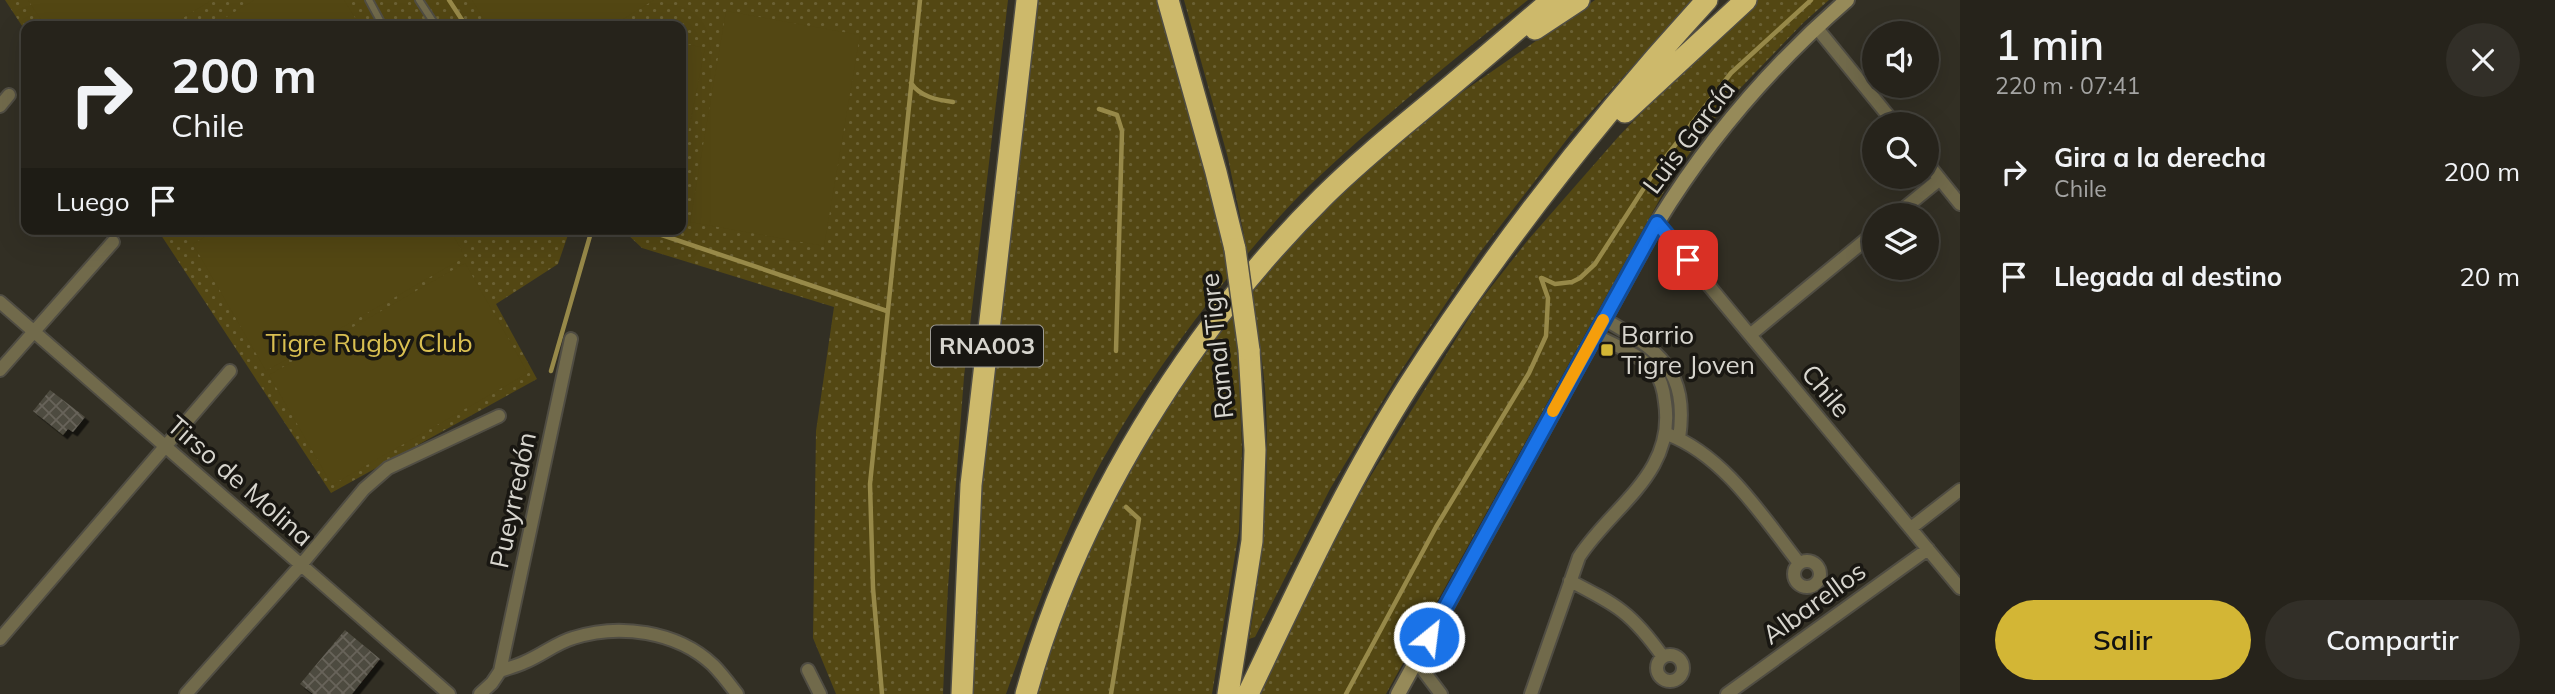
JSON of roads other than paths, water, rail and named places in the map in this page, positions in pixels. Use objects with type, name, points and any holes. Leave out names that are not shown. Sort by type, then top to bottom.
[{"type":"highway","name":"RNA003","points":[[962,694],[971,485],[1027,0]]},
{"type":"highway","name":"Ramal Tigre","points":[[1168,0],[1235,249],[1249,350],[1255,450],[1252,541],[1228,694]]},
{"type":"highway","points":[[1027,694],[1060,593],[1104,499],[1153,412],[1212,323],[1260,264],[1324,196],[1390,136],[1552,0]]},
{"type":"highway","points":[[1460,78],[1579,0]]},
{"type":"highway","points":[[1248,694],[1335,514],[1409,385],[1499,254],[1606,114],[1707,0]]},
{"type":"highway","points":[[1552,185],[1625,111],[1746,0]]},
{"type":"street","name":"Luis García","points":[[1398,694],[1657,223],[1697,162],[1735,112],[1816,27],[1847,0]]},
{"type":"street","points":[[1816,27],[1885,112]]},
{"type":"street","points":[[0,106],[9,95]]},
{"type":"street","points":[[1911,203],[1940,179],[1960,204]]},
{"type":"street","name":"Chile","points":[[1657,223],[1960,588]]},
{"type":"street","points":[[0,370],[113,242]]},
{"type":"street","points":[[1750,335],[1862,243]]},
{"type":"street","name":"Tirso de Molina","points":[[0,302],[449,694]]},
{"type":"street","points":[[1531,694],[1579,557],[1590,540],[1629,500],[1673,437],[1682,418],[1680,395],[1666,364],[1648,345],[1604,320]]},
{"type":"street","points":[[1595,335],[1641,360],[1654,371],[1663,387],[1673,437],[1719,469],[1799,563]]},
{"type":"street","name":"Pueyrredón","points":[[480,694],[500,671],[571,339]]},
{"type":"street","points":[[0,639],[230,371]]},
{"type":"street","points":[[186,694],[301,565],[364,489],[388,468],[499,416]]},
{"type":"street","points":[[1911,528],[1960,490]]},
{"type":"street","name":"Albarellos","points":[[1729,694],[1928,549]]},
{"type":"street","points":[[1570,581],[1612,603],[1630,616],[1642,627],[1663,657]]},
{"type":"street","name":"Pueyrredón","points":[[500,671],[525,663],[570,638],[614,629],[671,639],[694,650],[713,665],[737,694]]},
{"type":"street","points":[[1416,661],[1441,694]]},
{"type":"street","points":[[808,670],[820,694]]},
{"type":"lane","points":[[369,0],[380,21]]},
{"type":"lane","points":[[419,0],[433,21]]},
{"type":"waterway","points":[[449,0],[463,21]]},
{"type":"waterway","points":[[882,694],[873,588],[870,484],[920,0]]},
{"type":"waterway","points":[[1542,278],[1555,284],[1572,282],[1595,264],[1655,171],[1731,73],[1811,0]]},
{"type":"waterway","points":[[911,83],[924,95],[953,102]]},
{"type":"waterway","points":[[1099,109],[1117,115],[1122,131],[1116,351]]},
{"type":"waterway","points":[[551,371],[590,235]]},
{"type":"waterway","points":[[662,235],[887,311]]},
{"type":"waterway","points":[[1346,694],[1436,527],[1529,373],[1546,336],[1548,298],[1541,278]]},
{"type":"waterway","points":[[1111,694],[1139,519],[1126,507]]},
{"type":"place","name":"Barrio Tigre Joven","points":[[1607,350]]},
{"type":"park label","name":"Tigre Rugby Club","points":[[369,343]]}]
